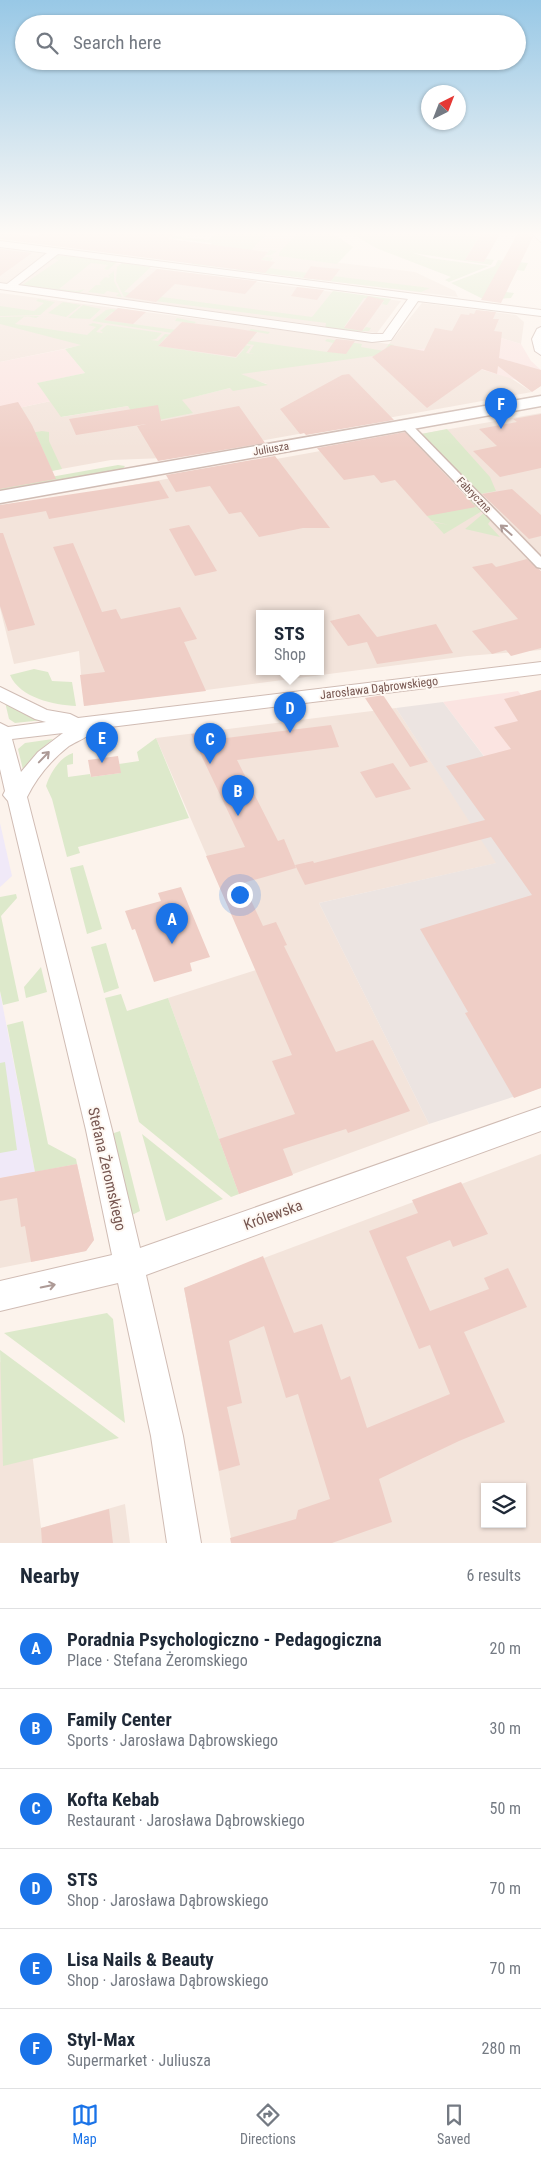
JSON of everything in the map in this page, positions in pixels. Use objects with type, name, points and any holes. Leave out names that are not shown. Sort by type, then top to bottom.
[{"type":"street","points":[[139,305],[372,338],[386,337],[409,305]]},
{"type":"street","points":[[478,305],[541,313]]},
{"type":"street","points":[[541,331],[538,339],[541,351]]},
{"type":"street","name":"Juliusza","points":[[0,497],[541,401]]},
{"type":"street","name":"Fabryczna","points":[[406,425],[500,524],[541,564]]},
{"type":"street","name":"Jarosława Dąbrowskiego","points":[[0,732],[98,723],[541,668]]},
{"type":"street","points":[[0,693],[42,715],[98,723]]},
{"type":"street","name":"Jarosława Dąbrowskiego","points":[[8,792],[22,785],[39,762],[58,743],[98,723]]},
{"type":"street","name":"Stefana Żeromskiego","points":[[0,732],[8,792],[99,1130],[130,1266],[167,1436],[184,1543]]},
{"type":"street","name":"Królewska","points":[[0,1296],[130,1266],[541,1118]]},
{"type":"shaded area","points":[[0,305],[92,305],[389,344],[420,305],[438,305],[516,315],[524,322],[521,344],[501,338],[415,351],[509,377],[532,392],[165,458],[111,460],[0,480],[0,412],[51,401],[62,417],[128,406],[192,413],[181,400],[230,388],[267,384],[240,375],[83,345],[0,362]]},
{"type":"shaded area","points":[[166,305],[398,305],[377,333]]},
{"type":"shaded area","points":[[501,338],[521,344],[531,361],[541,370],[517,380],[414,350]]},
{"type":"shaded area","points":[[65,349],[85,373],[38,383],[51,401],[0,412],[0,362]]},
{"type":"shaded area","points":[[541,413],[541,555],[421,434]]},
{"type":"shaded area","points":[[409,435],[541,573],[541,650],[467,656],[324,675],[324,610],[256,610],[256,675],[321,675],[84,706],[79,651],[14,664],[0,608],[0,509]]},
{"type":"shaded area","points":[[518,691],[541,719],[541,831],[443,702]]},
{"type":"shaded area","points":[[443,702],[541,832],[541,1088],[429,1124],[319,903],[496,863],[396,708]]},
{"type":"shaded area","points":[[396,708],[497,863],[319,903],[429,1124],[239,1194],[168,998],[256,970],[156,738]]},
{"type":"shaded area","points":[[0,823],[12,876],[0,887]]},
{"type":"shaded area","points":[[0,992],[35,1172],[0,1178]]},
{"type":"shaded area","points":[[541,1154],[541,1543],[232,1543],[184,1288]]},
{"type":"shaded area","points":[[77,1164],[94,1240],[86,1251],[0,1268],[0,1178]]},
{"type":"shaded area","points":[[0,1362],[22,1367],[41,1528],[125,1504],[130,1543],[0,1543]]},
{"type":"green space","points":[[41,305],[52,305],[40,315],[0,316],[0,306],[34,311]]},
{"type":"green space","points":[[59,305],[81,305],[66,317],[48,313]]},
{"type":"green space","points":[[83,305],[101,309],[90,319],[68,318]]},
{"type":"green space","points":[[186,305],[222,305],[312,317],[322,305],[359,305],[344,327],[363,330],[366,327],[371,328],[369,331],[351,332],[325,329],[326,323]]},
{"type":"green space","points":[[106,310],[125,311],[122,313],[112,312],[104,320],[176,330],[184,322],[175,321],[177,318],[196,322],[185,333],[179,334],[92,321]]},
{"type":"green space","points":[[25,316],[15,324],[87,335],[96,327],[88,325],[93,323],[103,325],[96,332],[102,333],[100,331],[107,325],[162,333],[156,339],[151,340],[158,341],[165,334],[182,336],[179,339],[166,337],[158,346],[236,358],[244,349],[234,347],[236,344],[251,346],[246,353],[254,354],[249,353],[254,345],[238,343],[251,329],[270,332],[268,334],[257,332],[250,341],[327,352],[333,343],[325,341],[327,339],[362,344],[361,347],[384,351],[389,344],[394,345],[387,354],[241,374],[268,385],[233,391],[230,388],[182,400],[193,413],[139,424],[128,406],[61,417],[37,383],[85,373],[65,349],[81,345],[0,324],[0,317]]},
{"type":"green space","points":[[447,429],[490,477],[496,491],[480,494],[421,434]]},
{"type":"green space","points":[[42,431],[49,432],[49,441],[62,469],[52,471],[36,434],[25,434]]},
{"type":"green space","points":[[118,465],[125,466],[121,471],[0,493],[0,486]]},
{"type":"green space","points":[[466,494],[482,511],[444,534],[433,522],[449,525],[432,521],[427,516]]},
{"type":"green space","points":[[484,513],[491,520],[488,524],[500,537],[465,529]]},
{"type":"green space","points":[[34,669],[48,672],[52,681],[72,682],[76,706],[48,702],[29,695],[15,683],[10,675]]},
{"type":"green space","points":[[5,702],[43,720],[15,723],[9,719]]},
{"type":"green space","points":[[156,738],[189,818],[78,847],[80,853],[67,857],[52,799],[46,786],[56,766],[73,753],[73,764],[67,765],[68,777],[90,774],[91,777],[120,773],[119,764],[139,761],[137,752]]},
{"type":"green space","points":[[53,739],[35,754],[24,774],[18,749],[25,743]]},
{"type":"green space","points":[[83,865],[102,929],[87,934],[70,868]]},
{"type":"green space","points":[[16,894],[17,898],[1,916],[19,1001],[3,1005],[0,991],[0,897]]},
{"type":"green space","points":[[106,943],[119,988],[104,993],[91,947]]},
{"type":"green space","points":[[41,967],[47,992],[26,998],[24,987]]},
{"type":"green space","points":[[121,994],[127,1011],[168,998],[239,1194],[231,1197],[139,1122],[105,998]]},
{"type":"green space","points":[[23,1021],[48,1144],[76,1159],[77,1164],[35,1172],[7,1025]]},
{"type":"green space","points":[[5,1062],[17,1150],[0,1153],[0,1063]]},
{"type":"green space","points":[[120,1131],[140,1211],[132,1215],[110,1140],[114,1133]]},
{"type":"green space","points":[[142,1134],[223,1199],[166,1221]]},
{"type":"green space","points":[[107,1313],[113,1319],[125,1423],[4,1333]]},
{"type":"green space","points":[[0,1350],[119,1438],[3,1466]]},
{"type":"building","points":[[361,305],[380,305],[362,331],[344,328]]},
{"type":"building","points":[[118,308],[146,312],[133,324],[104,320]]},
{"type":"building","points":[[476,310],[496,312],[493,319],[499,319],[494,331],[502,332],[499,358],[541,370],[541,386],[532,392],[498,366],[497,374],[482,369],[427,408],[372,357],[391,345],[424,351],[435,328],[452,331],[461,314],[474,314]]},
{"type":"building","points":[[182,322],[257,332],[236,357],[158,346]]},
{"type":"building","points":[[336,339],[355,341],[346,354],[327,352]]},
{"type":"building","points":[[349,374],[394,420],[306,435],[304,433],[300,434],[280,409],[342,375]]},
{"type":"building","points":[[18,402],[32,425],[56,479],[0,489],[0,406]]},
{"type":"building","points":[[158,405],[161,421],[239,406],[265,443],[158,461],[137,426],[146,424],[76,435],[69,419]]},
{"type":"building","points":[[541,414],[541,468],[500,477],[473,451],[497,446],[479,429],[517,422],[513,419]]},
{"type":"building","points":[[405,432],[476,507],[427,516],[395,480],[381,483],[374,475],[344,480],[317,448]]},
{"type":"building","points":[[275,456],[330,528],[303,528],[259,537],[241,512],[229,514],[210,486],[176,492],[166,475]]},
{"type":"building","points":[[159,481],[169,498],[49,519],[46,511],[0,519],[0,505]]},
{"type":"building","points":[[512,489],[541,515],[541,536],[529,539],[482,494]]},
{"type":"building","points":[[189,525],[217,571],[195,576],[169,529]]},
{"type":"building","points":[[0,533],[3,533],[35,625],[8,631],[0,606]]},
{"type":"building","points":[[73,543],[102,612],[116,609],[121,619],[180,607],[197,639],[184,642],[206,691],[84,706],[80,675],[105,672],[53,547]]},
{"type":"building","points":[[527,559],[541,571],[541,648],[511,656],[506,650],[492,654],[472,631],[518,619],[472,567],[492,563],[496,567]]},
{"type":"building","points":[[359,614],[377,637],[436,624],[453,653],[377,664],[367,642],[348,646],[330,621]]},
{"type":"building","points":[[541,690],[541,1088],[514,1098],[465,1013],[468,1012],[420,929],[532,895],[491,837],[305,885],[295,865],[313,861],[314,863],[485,820],[446,766],[511,749],[494,727],[518,721],[504,699]]},
{"type":"building","points":[[383,695],[428,762],[410,767],[365,698]]},
{"type":"building","points":[[331,725],[339,747],[237,760],[278,841],[284,839],[296,868],[243,883],[263,926],[276,922],[287,945],[284,946],[336,1052],[373,1040],[410,1111],[348,1133],[346,1129],[283,1149],[293,1175],[239,1194],[219,1139],[295,1114],[272,1061],[292,1055],[206,856],[245,847],[191,734],[222,730],[226,738]]},
{"type":"building","points":[[118,756],[121,773],[91,777],[88,760]]},
{"type":"building","points":[[393,763],[411,789],[376,798],[360,772]]},
{"type":"building","points":[[181,887],[210,957],[190,963],[192,971],[154,982],[135,929],[132,930],[125,911],[161,901],[158,893]]},
{"type":"building","points":[[77,1164],[94,1240],[86,1251],[31,1262],[25,1226],[21,1227],[17,1198],[0,1201],[0,1178]]},
{"type":"building","points":[[461,1182],[488,1234],[453,1247],[450,1240],[406,1257],[430,1311],[489,1289],[484,1278],[508,1268],[527,1307],[464,1332],[505,1422],[459,1441],[379,1479],[392,1522],[332,1543],[231,1543],[230,1538],[296,1519],[298,1510],[330,1499],[298,1394],[286,1398],[264,1326],[229,1341],[242,1403],[227,1407],[240,1465],[219,1471],[184,1288],[263,1256],[294,1333],[322,1324],[341,1380],[350,1376],[367,1428],[450,1394],[430,1345],[419,1349],[369,1231],[418,1213],[412,1200]]},
{"type":"building","points":[[109,1509],[113,1543],[42,1543],[41,1528]]},
{"type":"place","name":"Styl-Max","points":[[501,429]]},
{"type":"place","name":"STS","points":[[290,733]]},
{"type":"place","name":"Lisa Nails & Beauty","points":[[102,763]]},
{"type":"place","name":"Kofta Kebab","points":[[210,764]]},
{"type":"place","name":"Family Center","points":[[238,816]]},
{"type":"place","name":"Poradnia Psychologiczno - Pedagogiczna","points":[[172,944]]}]
